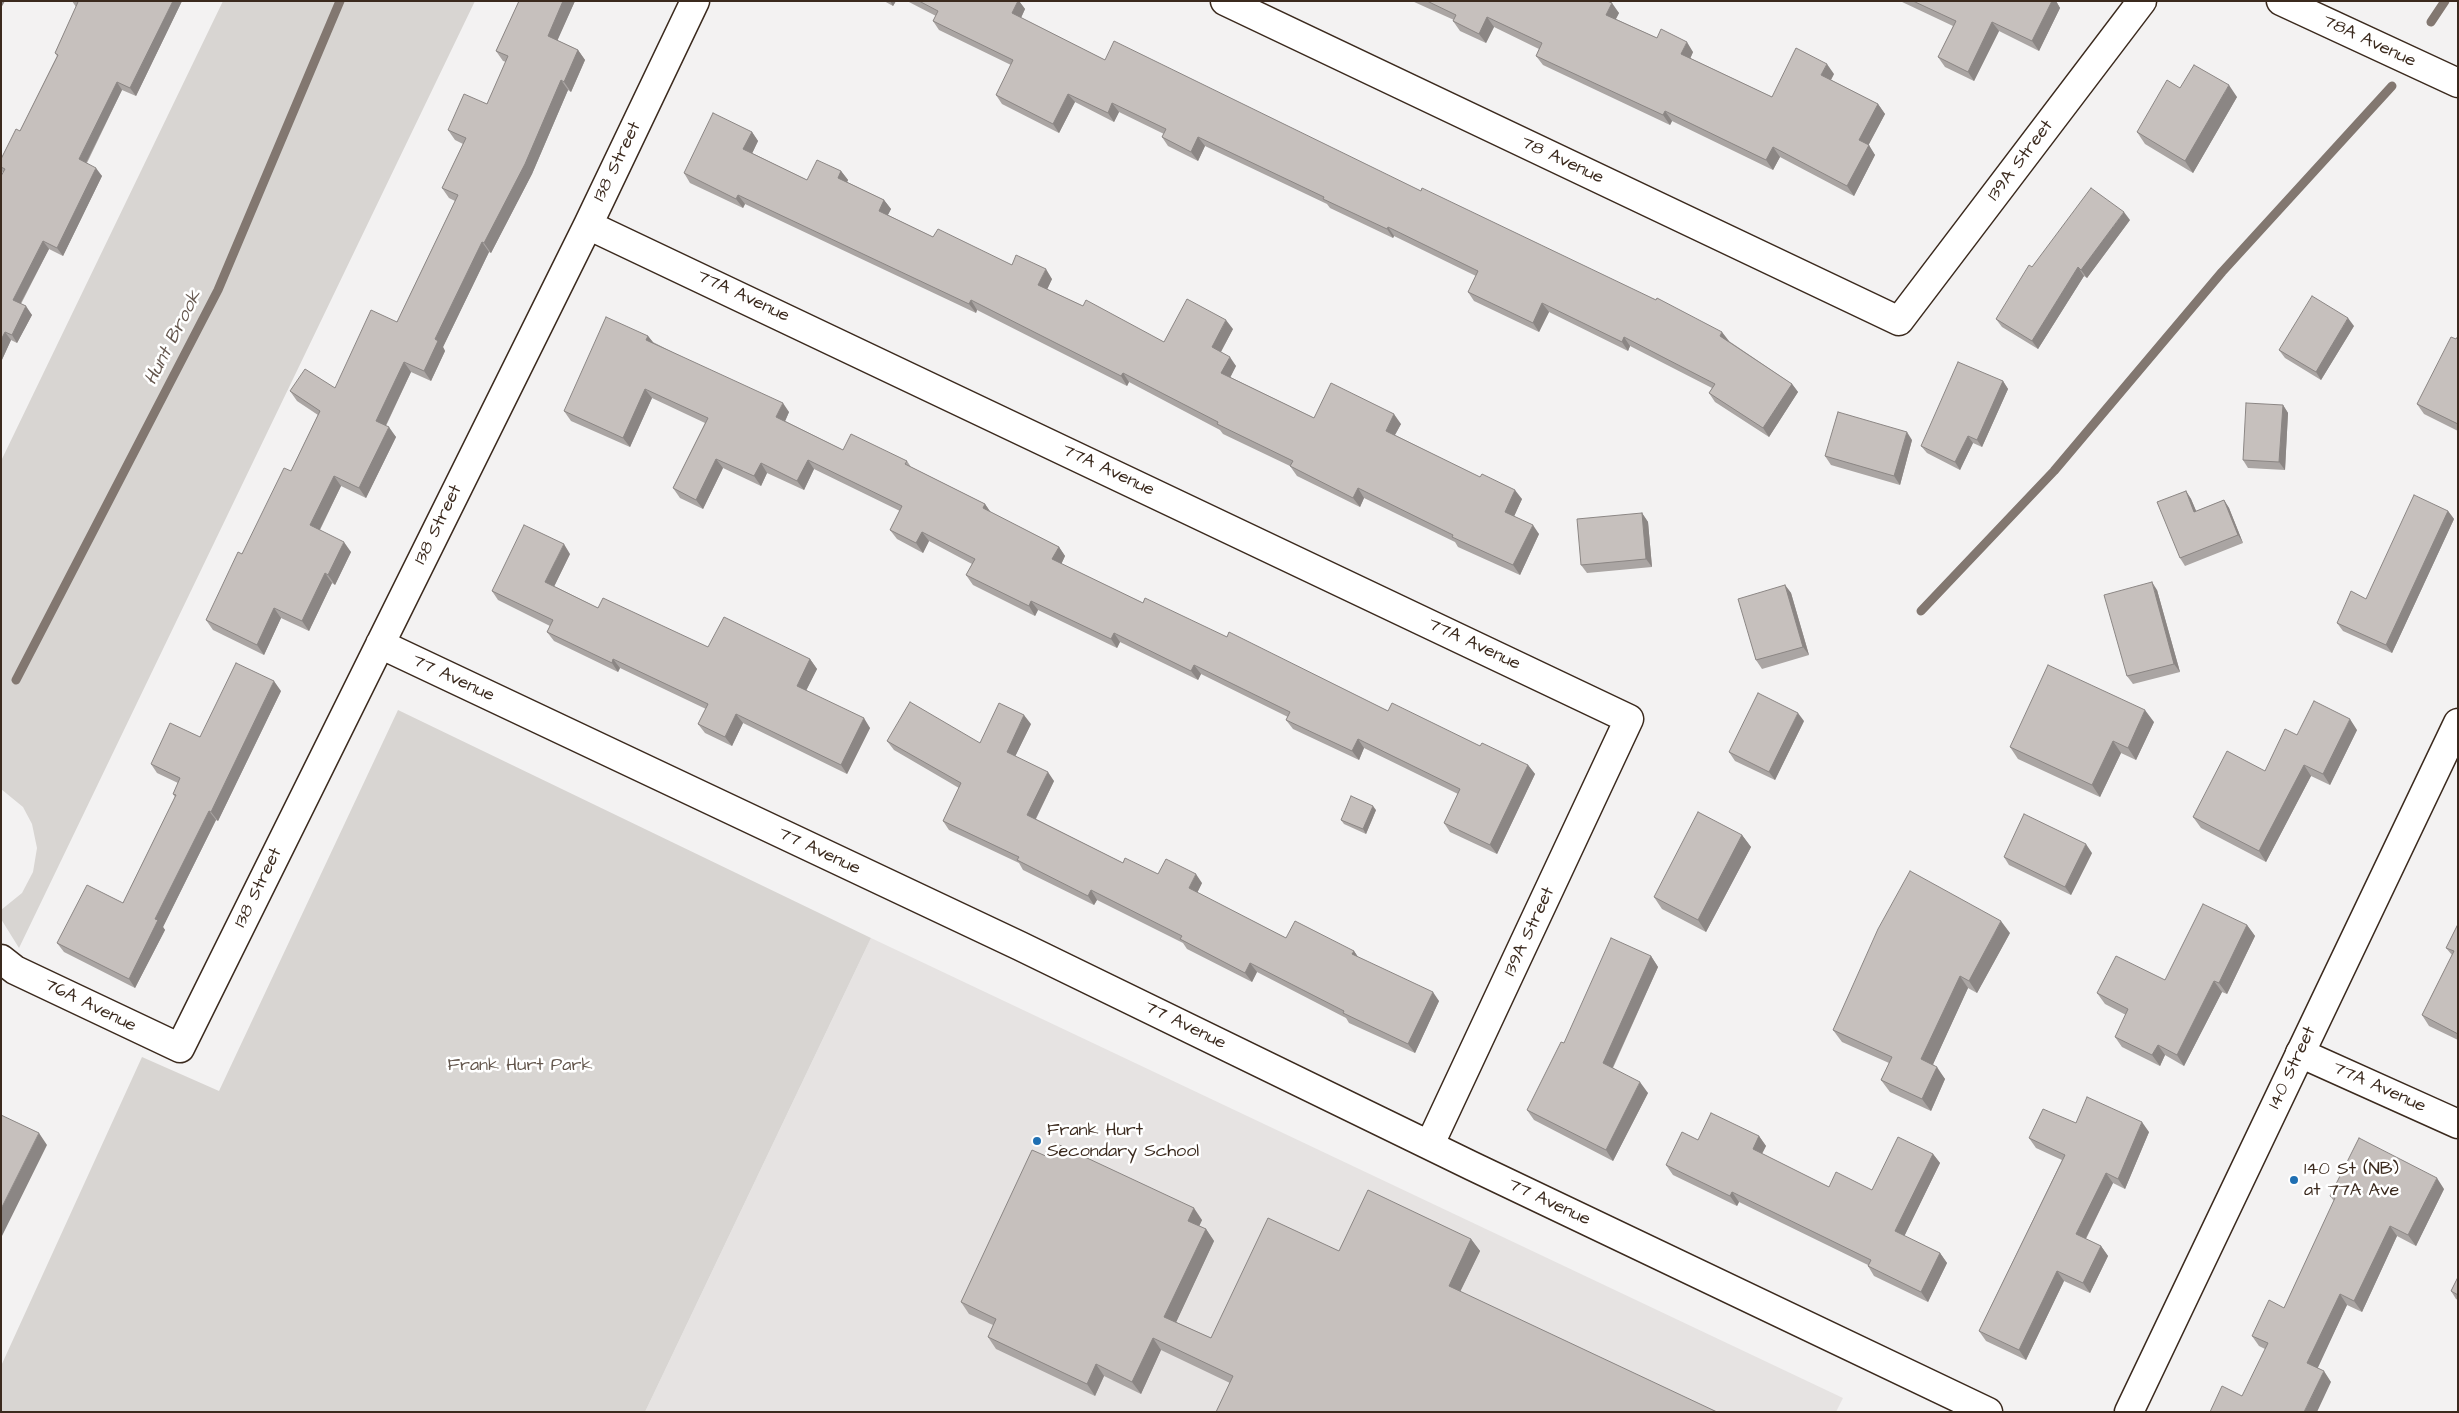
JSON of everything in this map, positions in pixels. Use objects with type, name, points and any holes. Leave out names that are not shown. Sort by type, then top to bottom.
[{"type":"street","name":"138 Street","points":[[180,1048],[588,225],[695,1]]},
{"type":"street","name":"78 Avenue","points":[[1225,1],[1899,321]]},
{"type":"street","name":"139A Street","points":[[1899,321],[2142,1]]},
{"type":"street","name":"78A Avenue","points":[[2281,1],[2458,84]]},
{"type":"street","name":"77A Avenue","points":[[588,225],[1629,719]]},
{"type":"street","name":"77 Avenue","points":[[380,644],[1029,951],[1472,1166],[1988,1412]]},
{"type":"street","name":"139A Street","points":[[1430,1144],[1629,719]]},
{"type":"street","name":"140 Street","points":[[2129,1412],[2458,723]]},
{"type":"street","name":"76A Avenue","points":[[1,959],[15,970],[180,1048]]},
{"type":"street","name":"77A Avenue","points":[[2300,1053],[2458,1124]]},
{"type":"shaded area","name":"Frank Hurt Secondary School","points":[[871,938],[1843,1398],[1836,1412],[645,1412]]},
{"type":"green space","points":[[223,1],[475,1],[19,948],[1,919],[1,910],[22,893],[33,872],[37,848],[32,824],[23,807],[1,789],[1,461]]},
{"type":"green space","name":"Frank Hurt Park","points":[[398,710],[871,938],[645,1412],[1,1412],[1,1366],[142,1057],[219,1091]]},
{"type":"building","points":[[76,1],[173,1],[130,88],[117,82],[79,159],[96,168],[57,248],[43,241],[13,300],[26,306],[12,335],[5,332],[1,340],[1,176],[5,169],[1,167],[1,159],[16,129],[20,131],[58,55],[55,53],[78,2]]},
{"type":"building","points":[[519,1],[563,1],[548,36],[578,50],[564,82],[561,80],[525,164],[484,243],[482,242],[435,339],[438,341],[424,371],[404,362],[376,421],[389,427],[359,488],[334,476],[310,525],[344,542],[328,575],[325,573],[302,621],[274,608],[257,645],[206,620],[238,552],[242,554],[284,468],[291,471],[320,411],[290,391],[305,369],[335,388],[371,310],[397,322],[458,195],[442,188],[466,138],[448,130],[464,94],[487,104],[508,56],[496,51]]},
{"type":"building","points":[[919,1],[1018,1],[1012,13],[1105,60],[1114,41],[1421,191],[1422,188],[1656,300],[1657,298],[1722,332],[1720,336],[1792,384],[1763,428],[1709,393],[1715,384],[1624,337],[1622,342],[1542,303],[1533,323],[1468,292],[1478,271],[1388,227],[1387,229],[1323,199],[1324,197],[1198,137],[1191,152],[1162,137],[1166,129],[1112,103],[1108,113],[1068,94],[1053,124],[996,95],[1013,60],[933,21],[938,11]]},
{"type":"building","points":[[1427,1],[1607,1],[1612,3],[1606,15],[1657,38],[1661,29],[1687,42],[1681,54],[1772,97],[1796,48],[1827,64],[1821,75],[1878,104],[1859,140],[1869,145],[1847,186],[1773,147],[1766,160],[1665,111],[1663,115],[1536,56],[1542,43],[1487,17],[1479,34],[1453,21],[1456,15]]},
{"type":"building","points":[[1913,1],[2052,1],[2032,41],[1992,22],[1968,72],[1938,57],[1956,21]]},
{"type":"building","points":[[2194,65],[2229,85],[2185,161],[2137,132],[2167,80],[2180,88]]},
{"type":"building","points":[[713,113],[752,132],[743,149],[807,180],[817,160],[841,171],[838,178],[884,200],[879,211],[933,237],[938,229],[1012,265],[1016,255],[1046,269],[1038,285],[1083,306],[1086,300],[1164,342],[1187,299],[1226,320],[1212,347],[1230,357],[1221,373],[1314,418],[1331,383],[1394,414],[1386,431],[1480,477],[1482,474],[1515,490],[1505,512],[1533,525],[1513,565],[1452,537],[1453,535],[1358,488],[1353,498],[1290,466],[1293,461],[1217,424],[1218,422],[1123,373],[1121,376],[971,300],[969,304],[738,195],[736,199],[684,173]]},
{"type":"building","points":[[2091,188],[2124,212],[2081,270],[2078,267],[2032,341],[1996,319],[2029,265],[2032,267]]},
{"type":"building","points":[[2312,296],[2348,318],[2316,372],[2279,350]]},
{"type":"building","points":[[606,317],[648,336],[646,340],[783,403],[776,417],[843,450],[851,434],[907,461],[905,464],[985,504],[983,508],[1059,547],[1052,559],[1143,603],[1145,598],[1227,637],[1229,632],[1388,711],[1392,703],[1480,746],[1482,743],[1528,765],[1490,845],[1444,823],[1460,789],[1358,739],[1352,751],[1286,720],[1290,712],[1194,665],[1191,671],[1114,633],[1111,639],[1031,601],[1029,606],[966,575],[975,559],[922,532],[916,543],[890,530],[902,506],[808,460],[797,481],[761,463],[754,476],[716,459],[696,500],[673,488],[708,418],[645,389],[623,438],[564,411]]},
{"type":"building","points":[[2458,336],[2458,424],[2417,404],[2451,337],[2456,339]]},
{"type":"building","points":[[1958,362],[2003,381],[1977,440],[1968,436],[1955,462],[1921,446]]},
{"type":"building","points":[[2246,403],[2283,405],[2279,462],[2243,460]]},
{"type":"building","points":[[1838,412],[1907,432],[1894,476],[1825,456]]},
{"type":"building","points":[[2186,491],[2194,512],[2224,500],[2238,535],[2180,558],[2157,502]]},
{"type":"building","points":[[2414,495],[2448,511],[2386,645],[2337,623],[2351,591],[2366,599]]},
{"type":"building","points":[[1642,513],[1646,559],[1581,565],[1577,519]]},
{"type":"building","points":[[524,525],[564,544],[545,582],[598,608],[603,598],[708,647],[724,617],[810,659],[797,686],[864,718],[841,765],[736,714],[725,737],[698,724],[708,704],[613,659],[612,663],[547,632],[553,620],[492,591]]},
{"type":"building","points":[[2152,582],[2174,664],[2127,676],[2104,595]]},
{"type":"building","points":[[1785,585],[1803,647],[1756,660],[1738,599]]},
{"type":"building","points":[[236,663],[274,681],[211,812],[209,811],[155,919],[158,920],[129,979],[57,943],[87,885],[123,903],[176,795],[173,794],[180,778],[151,764],[170,723],[200,737]]},
{"type":"building","points":[[2048,665],[2145,710],[2128,748],[2113,741],[2092,785],[2010,747]]},
{"type":"building","points":[[1758,693],[1798,713],[1769,772],[1729,752]]},
{"type":"building","points":[[2314,701],[2350,719],[2323,774],[2304,765],[2259,851],[2193,817],[2227,751],[2265,771],[2285,729],[2297,735]]},
{"type":"building","points":[[910,702],[980,743],[999,703],[1024,715],[1007,752],[1048,772],[1027,815],[1123,863],[1125,858],[1158,874],[1166,859],[1196,874],[1189,888],[1286,938],[1295,921],[1354,951],[1352,954],[1433,992],[1408,1044],[1343,1013],[1344,1011],[1250,963],[1245,973],[1180,939],[1182,936],[1091,890],[1088,896],[1017,860],[1019,857],[943,821],[961,783],[887,741]]},
{"type":"building","points":[[1351,796],[1373,806],[1363,829],[1341,820]]},
{"type":"building","points":[[1698,812],[1742,835],[1698,920],[1654,897]]},
{"type":"building","points":[[2024,814],[2086,844],[2065,887],[2004,857]]},
{"type":"building","points":[[1910,871],[2001,921],[1969,981],[1960,976],[1921,1059],[1937,1067],[1922,1099],[1881,1080],[1892,1057],[1833,1030],[1878,929]]},
{"type":"building","points":[[2203,904],[2247,925],[2219,983],[2214,981],[2177,1055],[2158,1045],[2152,1055],[2115,1037],[2128,1009],[2097,993],[2116,956],[2165,980]]},
{"type":"building","points":[[2458,924],[2458,1034],[2422,1015],[2454,951],[2446,948]]},
{"type":"building","points":[[1611,938],[1651,956],[1603,1063],[1640,1082],[1606,1150],[1527,1110],[1561,1042],[1564,1043]]},
{"type":"building","points":[[2087,1097],[2142,1122],[2118,1179],[2106,1173],[2076,1234],[2101,1246],[2083,1283],[2057,1271],[2019,1350],[1979,1331],[2065,1155],[2029,1138],[2043,1109],[2076,1123]]},
{"type":"building","points":[[1711,1113],[1759,1136],[1753,1149],[1829,1187],[1836,1172],[1872,1190],[1898,1137],[1933,1154],[1895,1231],[1940,1253],[1921,1292],[1868,1266],[1871,1260],[1732,1192],[1730,1196],[1666,1165],[1682,1132],[1698,1140]]},
{"type":"building","points":[[1,1115],[39,1133],[1,1209]]},
{"type":"building","points":[[2359,1138],[2437,1178],[2408,1235],[2390,1226],[2354,1301],[2340,1294],[2307,1363],[2324,1371],[2304,1412],[2210,1412],[2222,1386],[2242,1396],[2268,1343],[2252,1336],[2269,1300],[2284,1308],[2335,1198],[2330,1196]]},
{"type":"building","points":[[1055,1143],[1194,1208],[1188,1221],[1206,1229],[1164,1317],[1211,1338],[1268,1218],[1339,1251],[1368,1190],[1471,1239],[1449,1286],[1717,1412],[1216,1412],[1233,1376],[1153,1338],[1132,1382],[1096,1364],[1087,1384],[988,1337],[996,1319],[961,1302],[1032,1150],[1048,1157]]},
{"type":"building","points":[[2458,1277],[2458,1295],[2451,1291]]},
{"type":"waterway","name":"Hunt Brook","points":[[16,680],[218,290],[340,1]]},
{"type":"waterway","points":[[2431,22],[2445,1]]},
{"type":"waterway","points":[[1921,611],[2054,471],[2222,272],[2392,86]]},
{"type":"place","name":"Frank Hurt Secondary School","points":[[1037,1141]]},
{"type":"place","name":"140 St (NB) at 77A Ave","points":[[2294,1180]]}]
